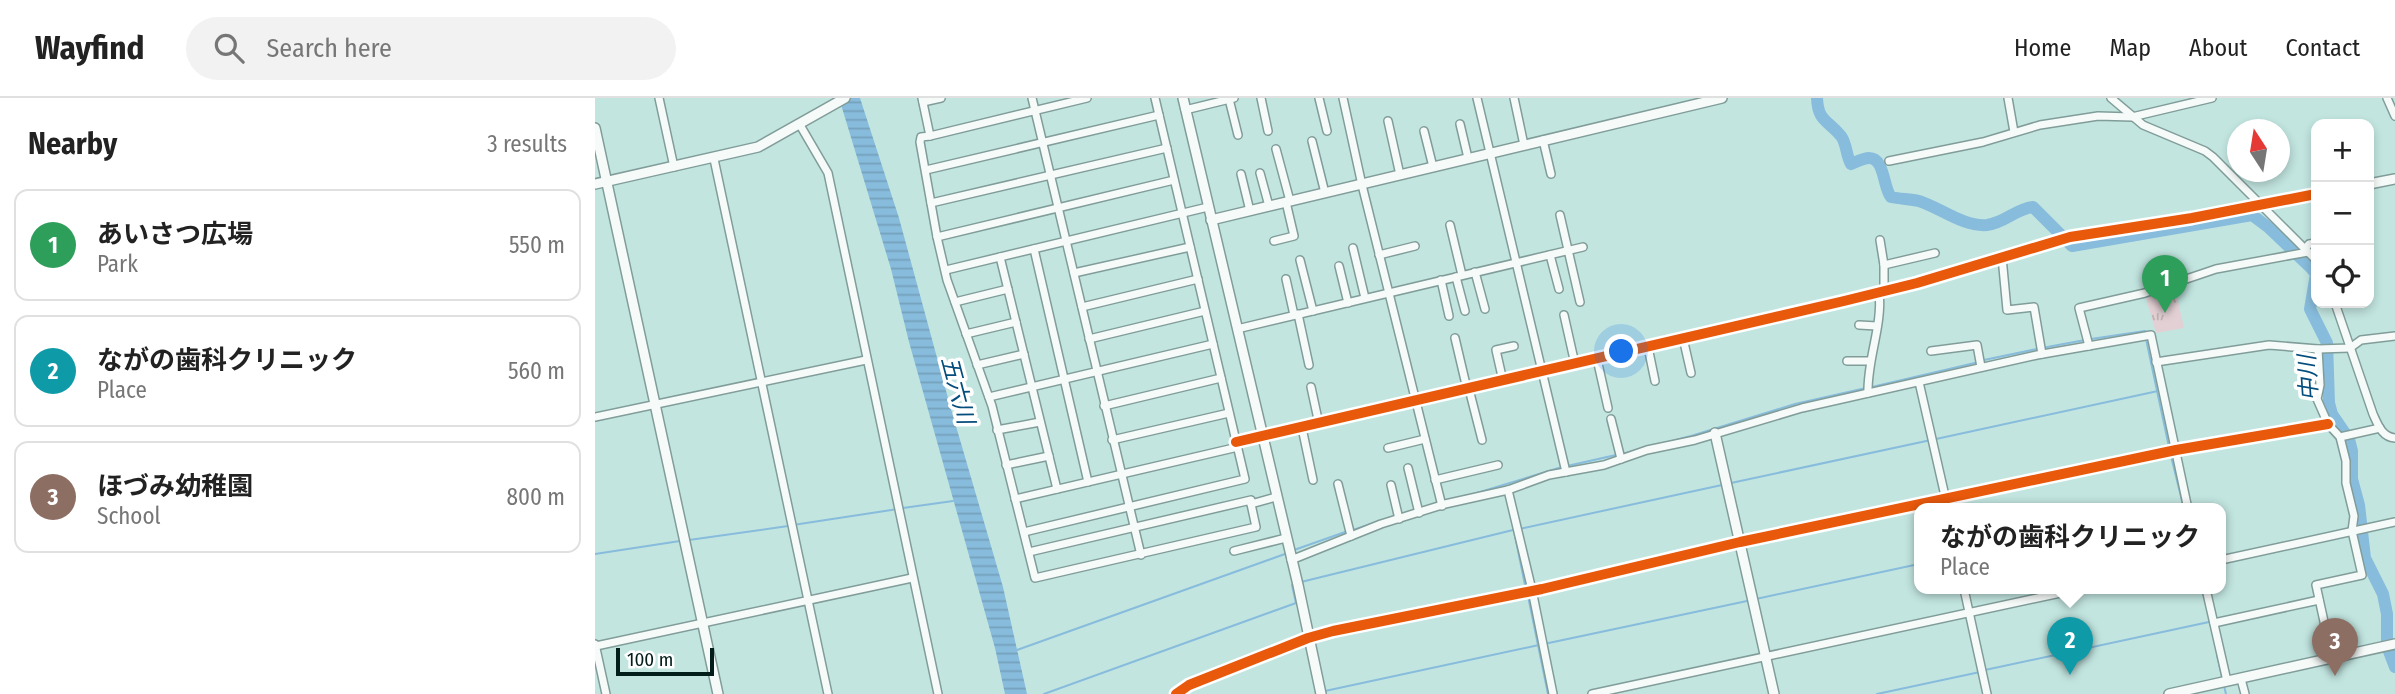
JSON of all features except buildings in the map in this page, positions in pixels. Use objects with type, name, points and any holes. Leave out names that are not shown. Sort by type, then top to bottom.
[{"type":"street","points":[[659,98],[674,167]]},
{"type":"street","points":[[595,184],[758,147],[845,98]]},
{"type":"street","points":[[930,136],[923,100],[941,98]]},
{"type":"street","points":[[1032,98],[1141,555]]},
{"type":"street","points":[[1029,552],[1251,500],[1256,527],[1035,579],[989,397],[955,302],[937,237],[920,142],[921,137],[1087,98]]},
{"type":"street","points":[[1024,532],[1245,479],[1155,98]]},
{"type":"street","points":[[1183,98],[1299,585],[1321,694]]},
{"type":"street","points":[[1261,98],[1268,131]]},
{"type":"street","points":[[1319,98],[1327,131]]},
{"type":"street","points":[[1343,98],[1388,293],[1442,506]]},
{"type":"street","points":[[1477,98],[1566,472]]},
{"type":"street","points":[[1514,98],[1524,145]]},
{"type":"street","points":[[1211,220],[1723,98]]},
{"type":"street","points":[[2008,98],[2014,132]]},
{"type":"street","points":[[2111,98],[2132,117],[2154,130],[2205,151],[2311,255]]},
{"type":"street","points":[[1889,161],[1983,142],[2041,125],[2080,118],[2132,117],[2213,98]]},
{"type":"street","points":[[2387,98],[2395,116]]},
{"type":"street","points":[[1185,110],[1228,99],[1238,135]]},
{"type":"street","points":[[926,170],[1159,115]]},
{"type":"street","points":[[1388,121],[1400,175]]},
{"type":"street","points":[[804,123],[828,173],[938,694]]},
{"type":"street","points":[[1460,124],[1468,158]]},
{"type":"street","points":[[595,128],[718,694]]},
{"type":"street","points":[[1424,131],[1433,167]]},
{"type":"street","points":[[1543,140],[1551,174]]},
{"type":"street","points":[[1311,141],[1325,193]]},
{"type":"street","points":[[931,203],[1167,148]]},
{"type":"street","points":[[1274,241],[1294,236],[1276,149]]},
{"type":"street","points":[[714,159],[828,694]]},
{"type":"street","points":[[1260,173],[1269,206]]},
{"type":"street","points":[[1241,174],[1250,211]]},
{"type":"street","points":[[2374,183],[2395,179]]},
{"type":"street","points":[[937,237],[1174,180]]},
{"type":"street","points":[[1016,499],[1121,475],[1262,437],[1917,283],[2070,237],[2261,206],[2311,195]]},
{"type":"street","points":[[946,270],[1208,207]]},
{"type":"street","points":[[1559,215],[1580,302]]},
{"type":"street","points":[[1450,225],[1465,311]]},
{"type":"street","points":[[1868,389],[1870,361],[1881,305],[1884,265],[1880,240]]},
{"type":"street","points":[[2307,251],[2311,244]]},
{"type":"street","points":[[1379,255],[1415,246]]},
{"type":"street","points":[[1074,274],[1190,247]]},
{"type":"street","points":[[1237,329],[1583,247]]},
{"type":"street","points":[[1353,248],[1366,298]]},
{"type":"street","points":[[1034,249],[1088,482]]},
{"type":"street","points":[[2089,345],[2079,308],[2145,293],[2216,269],[2307,251]]},
{"type":"street","points":[[1884,265],[1935,253]]},
{"type":"street","points":[[1550,255],[1559,289]]},
{"type":"street","points":[[1000,257],[1057,489]]},
{"type":"street","points":[[2002,257],[2007,310],[2034,307],[2042,354]]},
{"type":"street","points":[[1300,260],[1313,311]]},
{"type":"street","points":[[1339,266],[1348,303]]},
{"type":"street","points":[[1475,272],[1485,309]]},
{"type":"street","points":[[1082,307],[1198,279]]},
{"type":"street","points":[[1286,279],[1310,365]]},
{"type":"street","points":[[1441,280],[1449,316]]},
{"type":"street","points":[[955,302],[1008,289]]},
{"type":"street","points":[[2337,308],[2358,375],[2380,428],[2390,438],[2395,438]]},
{"type":"street","points":[[1089,339],[1205,312]]},
{"type":"street","points":[[1564,315],[1575,365]]},
{"type":"street","points":[[966,334],[1016,322]]},
{"type":"street","points":[[1859,325],[1877,326]]},
{"type":"street","points":[[1291,559],[1350,536],[1442,506],[1868,389],[1919,382],[2042,354],[2151,335],[2187,503]]},
{"type":"street","points":[[2156,362],[2269,345],[2318,349],[2350,348],[2361,340],[2395,336]]},
{"type":"street","points":[[1455,338],[1482,440]]},
{"type":"street","points":[[1683,338],[1691,373]]},
{"type":"street","points":[[989,397],[1213,344]]},
{"type":"street","points":[[1931,351],[1977,345],[1981,367]]},
{"type":"street","points":[[1503,381],[1496,350],[1514,346]]},
{"type":"street","points":[[1648,347],[1655,381]]},
{"type":"street","points":[[2318,349],[2320,385],[2317,399],[2328,424],[2344,436],[2346,483],[2354,516],[2352,531],[2362,575],[2316,585],[2332,658]]},
{"type":"street","points":[[977,365],[1024,354]]},
{"type":"street","points":[[1597,359],[1608,408]]},
{"type":"street","points":[[595,417],[866,360]]},
{"type":"street","points":[[1847,361],[1870,361]]},
{"type":"street","points":[[1104,406],[1221,378]]},
{"type":"street","points":[[1919,382],[1946,503]]},
{"type":"street","points":[[1311,387],[1319,424]]},
{"type":"street","points":[[1112,440],[1229,413]]},
{"type":"street","points":[[1612,419],[1621,459]]},
{"type":"street","points":[[997,430],[1040,422]]},
{"type":"street","points":[[1922,503],[2176,450],[2328,424]]},
{"type":"street","points":[[1302,428],[1313,480]]},
{"type":"street","points":[[2344,436],[2380,428]]},
{"type":"street","points":[[1715,433],[1774,694]]},
{"type":"street","points":[[1388,448],[1425,439]]},
{"type":"street","points":[[1006,465],[1049,456]]},
{"type":"street","points":[[1435,480],[1497,465]]},
{"type":"street","points":[[1408,468],[1419,513]]},
{"type":"street","points":[[1338,484],[1350,536]]},
{"type":"street","points":[[1391,485],[1399,519]]},
{"type":"street","points":[[1508,490],[1553,694]]},
{"type":"street","points":[[1251,504],[1276,497]]},
{"type":"street","points":[[1176,694],[1189,685],[1308,638],[1914,505]]},
{"type":"street","points":[[2226,559],[2395,522]]},
{"type":"street","points":[[1234,551],[1286,538]]},
{"type":"street","points":[[606,694],[595,645],[912,578]]},
{"type":"street","points":[[1965,594],[1987,694]]},
{"type":"street","points":[[1592,694],[2055,594]]},
{"type":"street","points":[[2207,594],[2227,681]]},
{"type":"street","points":[[2214,623],[2319,600]]},
{"type":"street","points":[[2169,694],[2395,644]]},
{"type":"street","points":[[2241,679],[2245,694]]},
{"type":"green space","points":[[2175,288],[2184,328],[2156,333],[2146,298]]},
{"type":"water","points":[[839,98],[860,98],[899,218],[1003,587],[1027,694],[1005,694],[995,648],[891,269]]},
{"type":"waterway","name":"中川","points":[[1817,98],[1819,112],[1841,136],[1851,164],[1867,158],[1874,159],[1881,168],[1891,197],[1919,201],[1978,225],[1993,224],[2033,207],[2072,246],[2252,215],[2311,268],[2316,274],[2310,309],[2327,343],[2329,403],[2332,414],[2349,439],[2352,479],[2359,505],[2365,558],[2383,594],[2387,614],[2387,646],[2395,667]]},
{"type":"waterway","points":[[2091,339],[2145,331],[2145,334]]},
{"type":"waterway","points":[[2146,339],[2169,447]]},
{"type":"waterway","points":[[2042,348],[2085,340]]},
{"type":"waterway","points":[[1984,360],[2037,349]]},
{"type":"waterway","points":[[1872,387],[1979,362]]},
{"type":"waterway","points":[[1622,454],[1795,404],[1866,388]]},
{"type":"waterway","points":[[1936,439],[2158,391]]},
{"type":"waterway","points":[[1731,483],[1931,440]]},
{"type":"waterway","points":[[2170,452],[2183,503]]},
{"type":"waterway","points":[[1567,466],[1616,455]]},
{"type":"waterway","points":[[1467,496],[1562,467]]},
{"type":"waterway","points":[[1519,529],[1722,485]]},
{"type":"waterway","points":[[903,508],[953,501]]},
{"type":"waterway","points":[[793,525],[898,509]]},
{"type":"waterway","points":[[1353,530],[1374,523]]},
{"type":"waterway","points":[[689,540],[788,526]]},
{"type":"waterway","points":[[1301,582],[1513,530]]},
{"type":"waterway","points":[[1294,550],[1348,531]]},
{"type":"waterway","points":[[1514,531],[1526,590]]},
{"type":"waterway","points":[[595,554],[680,541]]},
{"type":"waterway","points":[[1017,650],[1285,554]]},
{"type":"waterway","points":[[1756,599],[1914,565]]},
{"type":"waterway","points":[[1044,694],[1296,603],[1292,585]]},
{"type":"waterway","points":[[2203,594],[2208,612]]},
{"type":"waterway","points":[[1528,596],[1548,694]]},
{"type":"waterway","points":[[1544,644],[1747,601]]},
{"type":"waterway","points":[[1985,670],[2209,622]]},
{"type":"waterway","points":[[1325,691],[1539,645]]},
{"type":"waterway","points":[[2217,655],[2222,677]]},
{"type":"waterway","points":[[1877,694],[1980,672]]},
{"type":"waterway","points":[[2224,686],[2226,694]]},
{"type":"cycle path","points":[[1236,442],[1844,301],[1917,283],[2070,237],[2192,218],[2311,195]]},
{"type":"cycle path","points":[[1925,503],[2176,450],[2328,424]]},
{"type":"cycle path","points":[[1176,694],[1189,685],[1308,638],[1333,631],[1542,589],[1740,542],[1914,505]]},
{"type":"place","name":"あいさつ広場","points":[[2165,313]]},
{"type":"place","name":"ながの歯科クリニック","points":[[2070,675]]},
{"type":"place","name":"ほづみ幼稚園","points":[[2335,676]]},
{"type":"water label","name":"五六川","points":[[958,390]]}]
